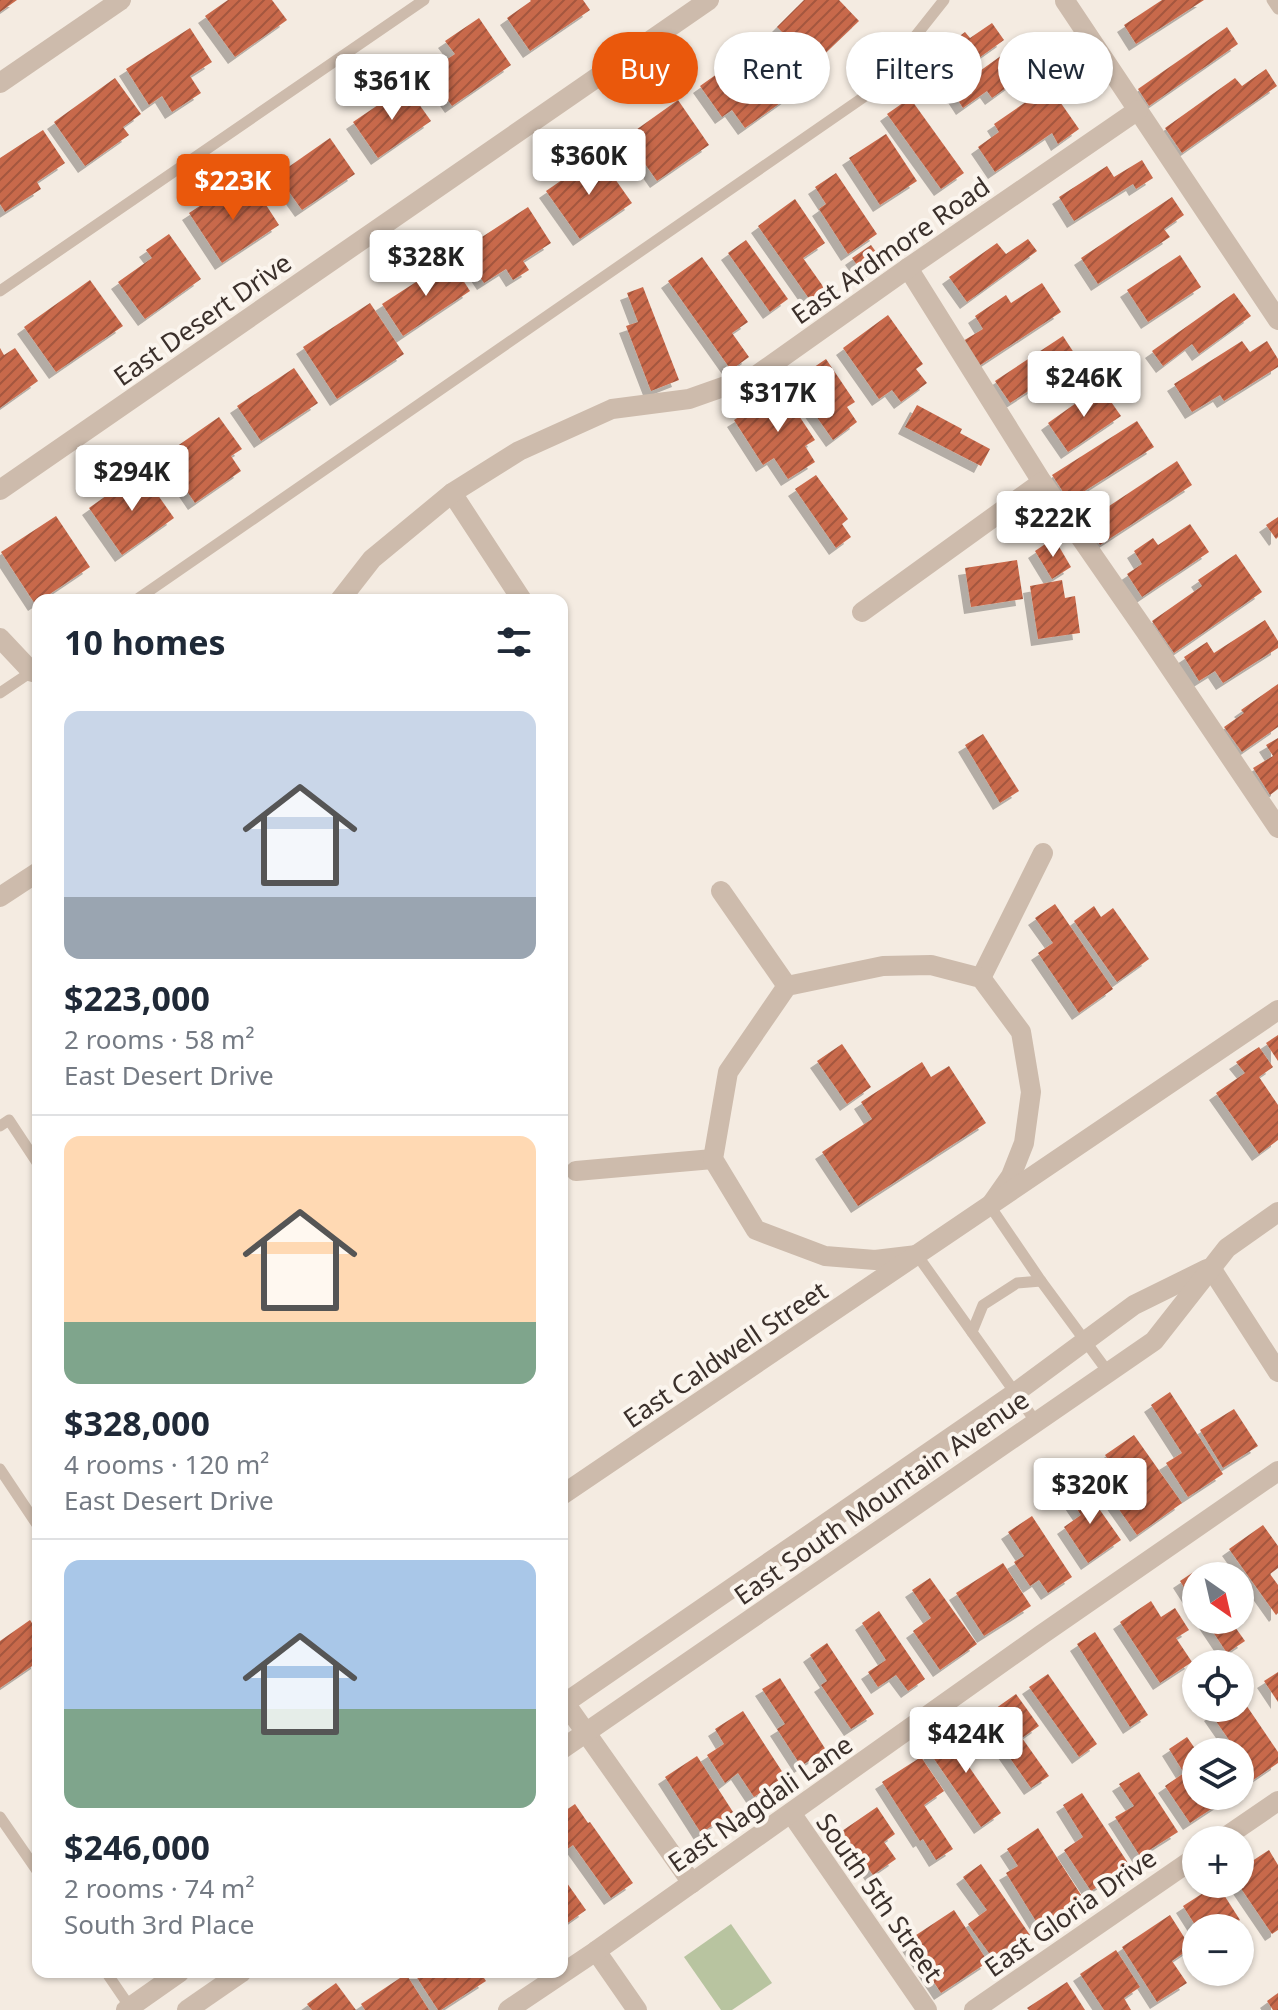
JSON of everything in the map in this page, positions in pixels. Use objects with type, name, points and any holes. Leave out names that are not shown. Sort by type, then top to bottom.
[{"type":"street","points":[[0,83],[121,0]]},
{"type":"street","name":"East Desert Drive","points":[[0,490],[709,0]]},
{"type":"street","points":[[1065,1],[1278,320]]},
{"type":"street","name":"East Ardmore Road","points":[[345,594],[372,559],[452,493],[519,451],[612,409],[689,399],[757,375],[1138,110]]},
{"type":"street","points":[[908,268],[1042,482],[1278,828]]},
{"type":"street","points":[[862,612],[1042,482]]},
{"type":"street","points":[[452,493],[518,594]]},
{"type":"street","points":[[0,638],[32,667]]},
{"type":"street","points":[[576,1171],[713,1159],[728,1072],[787,986],[883,966],[931,965],[981,978],[1043,853]]},
{"type":"street","points":[[0,897],[32,876]]},
{"type":"street","points":[[721,891],[787,986]]},
{"type":"street","name":"East Caldwell Street","points":[[981,978],[1021,1032],[1031,1092],[1024,1143],[1011,1176],[990,1206]]},
{"type":"street","name":"East Caldwell Street","points":[[568,1491],[1278,1010]]},
{"type":"street","name":"East Caldwell Street","points":[[713,1159],[756,1230],[825,1256],[875,1260],[917,1255]]},
{"type":"street","name":"East South Mountain Avenue","points":[[568,1745],[1154,1341],[1227,1248],[1278,1212]]},
{"type":"street","points":[[1211,1268],[1278,1372]]},
{"type":"street","name":"East South Mountain Avenue","points":[[568,1701],[1015,1393],[1134,1305],[1211,1268]]},
{"type":"street","name":"East Nagdali Lane","points":[[568,1970],[1278,1471]]},
{"type":"street","points":[[568,1709],[692,1883]]},
{"type":"street","points":[[1241,1826],[1278,1801]]},
{"type":"street","name":"South 5th Street","points":[[791,1813],[927,2010]]},
{"type":"street","name":"East Gloria Drive","points":[[974,2010],[1182,1867]]},
{"type":"street","points":[[596,1951],[637,2010]]},
{"type":"street","points":[[128,2008],[171,1978]]},
{"type":"street","points":[[187,2010],[233,1978]]},
{"type":"street","name":"East Nagdali Lane","points":[[508,2010],[556,1978]]},
{"type":"lane","points":[[0,291],[424,0]]},
{"type":"lane","points":[[145,594],[871,92],[944,0]]},
{"type":"lane","points":[[1272,0],[1278,9]]},
{"type":"lane","points":[[0,693],[32,672]]},
{"type":"lane","points":[[4,1123],[32,1157]]},
{"type":"lane","points":[[990,1206],[1108,1372]]},
{"type":"lane","points":[[917,1255],[1036,1422]]},
{"type":"lane","points":[[972,1332],[983,1305],[1017,1283],[1041,1281]]},
{"type":"lane","points":[[0,1469],[32,1517]]},
{"type":"lane","points":[[0,1817],[32,1863]]},
{"type":"lane","points":[[110,1978],[128,2008]]},
{"type":"green space","points":[[731,1924],[772,1983],[732,2010],[721,2010],[684,1957]]},
{"type":"building","points":[[0,0],[17,0],[0,12]]},
{"type":"building","points":[[228,0],[272,0],[287,20],[235,57],[205,16]]},
{"type":"building","points":[[530,0],[583,0],[590,10],[530,51],[507,18]]},
{"type":"building","points":[[804,0],[839,0],[859,21],[830,49],[830,32],[782,32],[777,27]]},
{"type":"building","points":[[1162,0],[1204,0],[1136,44],[1124,25]]},
{"type":"building","points":[[479,18],[511,65],[452,106],[428,72],[455,54],[445,41]]},
{"type":"building","points":[[992,23],[998,32],[998,44],[982,56],[982,32],[979,32]]},
{"type":"building","points":[[1227,27],[1238,44],[1149,106],[1138,89]]},
{"type":"building","points":[[190,28],[212,62],[190,76],[201,93],[172,112],[162,96],[149,105],[126,69]]},
{"type":"building","points":[[998,58],[998,94],[992,98],[987,91],[982,95],[982,69]]},
{"type":"building","points":[[1266,69],[1277,86],[1182,153],[1165,128],[1235,78],[1242,86]]},
{"type":"building","points":[[714,76],[714,104],[779,104],[745,128],[732,110],[722,117],[700,86]]},
{"type":"building","points":[[115,78],[141,114],[123,127],[129,135],[85,166],[54,122]]},
{"type":"building","points":[[406,86],[431,121],[378,158],[353,122]]},
{"type":"building","points":[[672,104],[681,104],[709,145],[657,181],[626,137]]},
{"type":"building","points":[[901,104],[914,104],[964,173],[941,189],[887,114]]},
{"type":"building","points":[[1023,104],[1062,104],[1079,129],[1058,144],[1052,133],[995,172],[978,147],[999,132],[994,124]]},
{"type":"building","points":[[43,130],[65,163],[37,182],[41,189],[5,212],[0,204],[0,158]]},
{"type":"building","points":[[886,134],[917,181],[880,205],[849,158]]},
{"type":"building","points":[[330,138],[355,174],[302,210],[277,175]]},
{"type":"building","points":[[598,155],[632,203],[580,239],[546,191]]},
{"type":"building","points":[[1142,160],[1153,178],[1136,189],[1133,184],[1074,221],[1059,197],[1107,166],[1114,177]]},
{"type":"building","points":[[836,173],[877,234],[848,254],[819,209],[826,204],[815,187]]},
{"type":"building","points":[[235,183],[248,202],[259,194],[279,225],[222,263],[189,213]]},
{"type":"building","points":[[1172,197],[1184,215],[1164,229],[1170,237],[1098,284],[1081,258]]},
{"type":"building","points":[[795,199],[825,243],[803,258],[832,299],[817,310],[758,226]]},
{"type":"building","points":[[528,207],[551,243],[523,261],[529,270],[513,280],[506,269],[484,283],[462,250]]},
{"type":"building","points":[[169,234],[201,279],[145,319],[118,282],[152,258],[146,250]]},
{"type":"building","points":[[1028,239],[1037,251],[967,302],[949,277],[997,243],[1006,254]]},
{"type":"building","points":[[746,240],[788,299],[770,312],[728,253]]},
{"type":"building","points":[[871,245],[884,263],[865,276],[852,258]]},
{"type":"building","points":[[1180,255],[1201,287],[1148,322],[1127,290]]},
{"type":"building","points":[[702,257],[748,322],[732,333],[749,357],[731,370],[668,281]]},
{"type":"building","points":[[450,260],[470,291],[403,336],[382,304]]},
{"type":"building","points":[[90,280],[123,326],[56,372],[24,327]]},
{"type":"building","points":[[1042,283],[1061,312],[979,366],[963,341],[983,329],[975,316],[1006,295],[1011,303]]},
{"type":"building","points":[[643,287],[679,380],[651,391],[626,326],[638,322],[627,293]]},
{"type":"building","points":[[1234,293],[1251,316],[1199,354],[1192,344],[1163,366],[1152,351]]},
{"type":"building","points":[[370,303],[404,354],[337,399],[303,347]]},
{"type":"building","points":[[888,315],[923,364],[916,369],[927,383],[901,402],[892,390],[879,399],[843,348]]},
{"type":"building","points":[[1063,336],[1078,359],[1010,403],[995,381]]},
{"type":"building","points":[[1242,341],[1250,352],[1267,341],[1278,359],[1278,367],[1224,401],[1220,395],[1192,412],[1174,384]]},
{"type":"building","points":[[0,348],[4,355],[15,348],[38,381],[0,408]]},
{"type":"building","points":[[826,359],[855,402],[847,407],[857,422],[833,440],[792,382]]},
{"type":"building","points":[[294,368],[318,403],[261,441],[237,406]]},
{"type":"building","points":[[1100,386],[1121,416],[1068,452],[1048,423]]},
{"type":"building","points":[[782,390],[815,440],[805,446],[815,462],[788,479],[774,458],[763,465],[734,420]]},
{"type":"building","points":[[917,405],[962,429],[960,433],[990,449],[981,466],[905,427]]},
{"type":"building","points":[[219,417],[242,449],[231,456],[241,471],[195,503],[163,456]]},
{"type":"building","points":[[1137,421],[1154,447],[1069,501],[1052,475]]},
{"type":"building","points":[[1177,461],[1192,485],[1100,545],[1085,522]]},
{"type":"building","points":[[141,471],[174,518],[122,555],[89,508]]},
{"type":"building","points":[[816,475],[848,519],[842,524],[851,537],[836,548],[795,489]]},
{"type":"building","points":[[56,516],[90,567],[50,594],[32,594],[32,599],[1,552]]},
{"type":"building","points":[[1278,517],[1278,537],[1276,539],[1266,525]]},
{"type":"building","points":[[1190,524],[1209,552],[1142,597],[1127,574],[1142,564],[1134,551],[1153,538],[1158,545]]},
{"type":"building","points":[[1054,538],[1071,567],[1052,579],[1035,551]]},
{"type":"building","points":[[1236,554],[1262,592],[1174,653],[1152,621],[1202,586],[1198,580]]},
{"type":"building","points":[[1017,560],[1023,599],[971,607],[965,568]]},
{"type":"building","points":[[1062,580],[1065,598],[1075,596],[1080,633],[1038,639],[1030,586]]},
{"type":"building","points":[[1265,620],[1278,641],[1278,648],[1223,683],[1215,671],[1199,681],[1184,657],[1207,642],[1214,653]]},
{"type":"building","points":[[1278,684],[1278,727],[1242,752],[1224,727],[1244,713],[1241,710]]},
{"type":"building","points":[[983,734],[1019,791],[1000,803],[965,745]]},
{"type":"building","points":[[1278,738],[1278,789],[1270,795],[1253,768],[1273,756],[1266,745]]},
{"type":"building","points":[[1055,904],[1113,989],[1079,1013],[1038,953],[1053,943],[1035,918]]},
{"type":"building","points":[[1094,906],[1101,917],[1113,908],[1149,959],[1117,982],[1074,921]]},
{"type":"building","points":[[1278,1035],[1278,1061],[1266,1043]]},
{"type":"building","points":[[842,1044],[871,1087],[847,1104],[817,1061]]},
{"type":"building","points":[[1259,1047],[1273,1067],[1259,1077],[1278,1105],[1278,1140],[1259,1154],[1216,1093],[1245,1073],[1236,1062]]},
{"type":"building","points":[[922,1062],[931,1077],[949,1066],[986,1123],[858,1206],[822,1152],[872,1119],[861,1102]]},
{"type":"building","points":[[1170,1392],[1223,1474],[1188,1497],[1166,1463],[1182,1453],[1151,1405]]},
{"type":"building","points":[[1234,1409],[1258,1446],[1223,1468],[1200,1430]]},
{"type":"building","points":[[1134,1435],[1182,1503],[1137,1535],[1106,1491],[1122,1480],[1105,1455]]},
{"type":"building","points":[[1081,1483],[1121,1540],[1088,1563],[1064,1527],[1081,1515],[1066,1493]]},
{"type":"building","points":[[1032,1516],[1072,1577],[1048,1593],[1039,1580],[1030,1586],[1014,1562],[1024,1556],[1008,1532]]},
{"type":"building","points":[[1263,1525],[1278,1546],[1278,1568],[1270,1574],[1278,1585],[1276,1615],[1254,1584],[1254,1562],[1238,1562],[1229,1549]]},
{"type":"building","points":[[1003,1563],[1031,1606],[984,1636],[956,1593]]},
{"type":"building","points":[[930,1578],[977,1644],[940,1670],[913,1631],[931,1618],[912,1590]]},
{"type":"building","points":[[1151,1601],[1161,1617],[1175,1608],[1182,1619],[1182,1634],[1176,1638],[1184,1650],[1182,1669],[1160,1683],[1120,1622]]},
{"type":"building","points":[[879,1611],[925,1679],[908,1691],[896,1675],[878,1687],[868,1672],[886,1660],[862,1623]]},
{"type":"building","points":[[30,1620],[32,1623],[32,1666],[0,1688],[0,1641]]},
{"type":"building","points":[[1095,1632],[1148,1715],[1130,1727],[1077,1644]]},
{"type":"building","points":[[1214,1634],[1240,1634],[1245,1641],[1232,1650],[1225,1650]]},
{"type":"building","points":[[827,1643],[874,1714],[851,1729],[821,1685],[827,1681],[810,1655]]},
{"type":"building","points":[[1278,1672],[1278,1702],[1264,1681]]},
{"type":"building","points":[[1048,1674],[1097,1744],[1079,1757],[1029,1687]]},
{"type":"building","points":[[780,1678],[826,1750],[801,1766],[777,1729],[785,1724],[762,1689]]},
{"type":"building","points":[[1016,1694],[1039,1726],[1022,1738],[1049,1776],[1031,1788],[982,1718]]},
{"type":"building","points":[[743,1711],[785,1776],[754,1797],[738,1773],[725,1783],[707,1755],[724,1744],[715,1729]]},
{"type":"building","points":[[1254,1717],[1278,1752],[1278,1763],[1254,1779],[1254,1738],[1228,1738],[1217,1722],[1254,1722]]},
{"type":"building","points":[[967,1727],[982,1749],[965,1761],[1001,1813],[981,1827],[930,1753]]},
{"type":"building","points":[[1182,1740],[1182,1770],[1169,1749]]},
{"type":"building","points":[[697,1756],[733,1812],[701,1833],[665,1777]]},
{"type":"building","points":[[921,1757],[944,1791],[924,1805],[953,1849],[936,1860],[882,1782]]},
{"type":"building","points":[[1139,1772],[1178,1832],[1140,1856],[1115,1817],[1134,1806],[1119,1784]]},
{"type":"building","points":[[1182,1774],[1182,1810],[1210,1810],[1190,1823],[1165,1786]]},
{"type":"building","points":[[1082,1793],[1130,1866],[1091,1891],[1064,1850],[1083,1837],[1063,1805]]},
{"type":"building","points":[[575,1804],[633,1883],[611,1898],[573,1845],[568,1849],[568,1809]]},
{"type":"building","points":[[877,1807],[895,1834],[884,1842],[896,1859],[873,1875],[842,1831]]},
{"type":"building","points":[[1038,1828],[1083,1898],[1039,1926],[1006,1873],[1018,1866],[1007,1849]]},
{"type":"building","points":[[1269,1850],[1278,1865],[1278,1930],[1272,1934],[1248,1898],[1254,1898],[1254,1860]]},
{"type":"building","points":[[981,1864],[1030,1935],[994,1960],[968,1924],[987,1910],[963,1877]]},
{"type":"building","points":[[568,1884],[586,1910],[568,1923]]},
{"type":"building","points":[[1195,1898],[1226,1898],[1236,1914],[1188,1914],[1183,1906]]},
{"type":"building","points":[[954,1910],[988,1962],[941,1993],[907,1941]]},
{"type":"building","points":[[1170,1915],[1182,1934],[1182,1954],[1172,1961],[1182,1976],[1182,1986],[1157,2002],[1122,1947]]},
{"type":"building","points":[[1116,1950],[1140,1987],[1124,1998],[1131,2010],[1104,2010],[1080,1974]]},
{"type":"building","points":[[400,1978],[409,1978],[429,2010],[365,2010],[361,2004]]},
{"type":"building","points":[[417,1978],[484,1978],[486,1981],[441,2010],[438,2010]]},
{"type":"building","points":[[1067,1982],[1085,2010],[1027,2008]]},
{"type":"building","points":[[336,1983],[356,2010],[312,2010],[307,2004]]},
{"type":"building","points":[[1278,1993],[1278,2010],[1273,2010],[1267,2001]]}]
